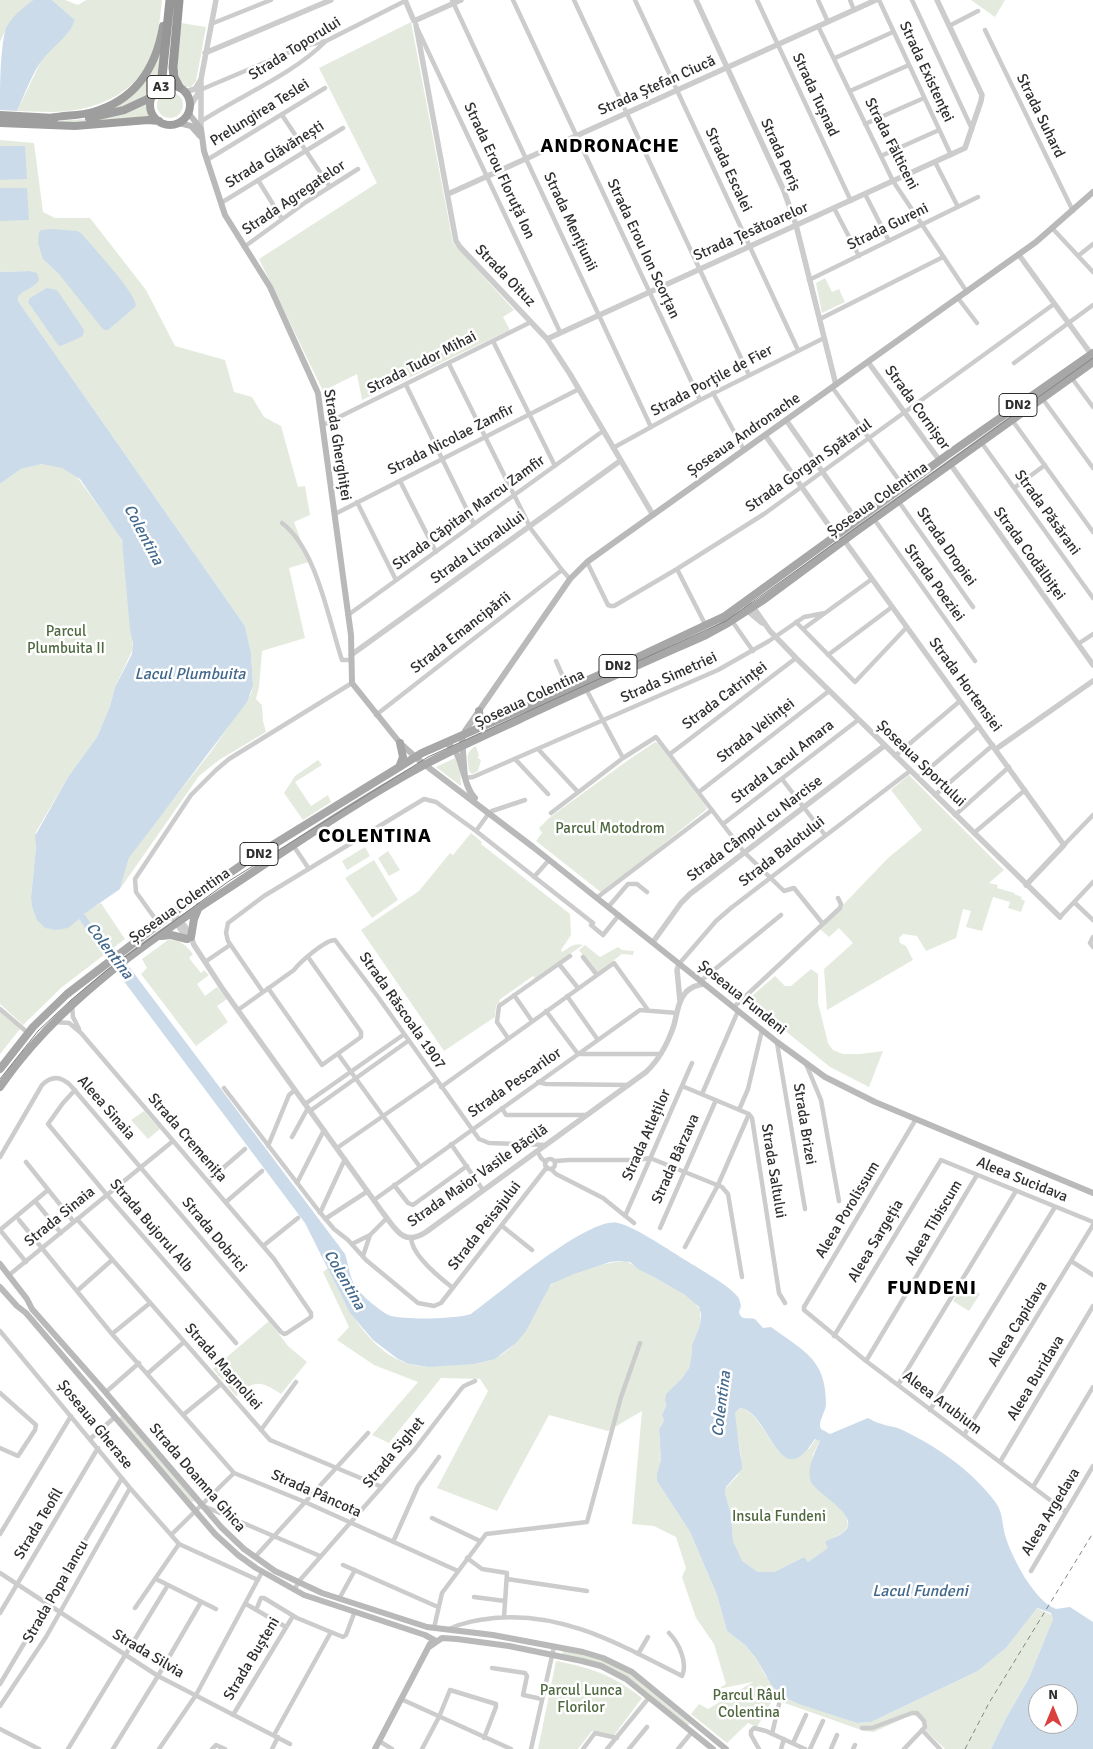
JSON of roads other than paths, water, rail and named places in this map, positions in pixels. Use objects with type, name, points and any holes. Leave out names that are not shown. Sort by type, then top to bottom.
[{"type":"highway","name":"A3","points":[[0,116],[27,121],[92,126],[148,120],[167,124],[179,122],[186,117],[189,99],[182,90],[173,71],[179,0]]},
{"type":"highway","name":"A3","points":[[159,121],[151,111],[155,93],[162,77],[169,6]]},
{"type":"highway","points":[[51,118],[84,114],[102,109],[121,100],[137,87],[147,74],[156,56],[169,6]]},
{"type":"highway","name":"A3","points":[[0,123],[51,118],[82,118],[108,114],[134,106],[170,85],[182,90]]},
{"type":"main road","name":"Strada Gherghiței","points":[[189,108],[190,115],[200,126],[201,139],[207,160],[228,220],[270,288],[317,388],[348,615],[352,683]]},
{"type":"main road","points":[[179,122],[194,128],[201,139]]},
{"type":"main road","name":"Șoseaua Andronache","points":[[463,735],[570,579],[587,562],[1019,255],[1073,212],[1093,192]]},
{"type":"main road","name":"Șoseaua Colentina","points":[[0,1069],[28,1033],[67,994],[172,914],[250,860],[415,757],[442,743],[725,616],[840,539],[874,519],[949,467],[1071,377],[1092,356]]},
{"type":"main road","name":"Șoseaua Colentina","points":[[0,1087],[26,1052],[72,1004],[131,957],[199,907],[293,845],[425,765],[706,635],[732,621],[840,539],[857,521],[942,459],[1092,356]]},
{"type":"main road","points":[[352,683],[400,743],[415,757]]},
{"type":"main road","points":[[478,711],[480,720],[488,724]]},
{"type":"main road","points":[[458,789],[464,787],[465,780],[463,735]]},
{"type":"main road","points":[[399,767],[403,758],[400,743]]},
{"type":"main road","points":[[442,743],[448,743],[454,750]]},
{"type":"main road","name":"Șoseaua Fundeni","points":[[454,750],[472,796],[549,860],[654,941]]},
{"type":"main road","name":"Șoseaua Fundeni","points":[[415,757],[610,904],[703,981],[808,1062],[843,1084],[1093,1188]]},
{"type":"main road","points":[[159,936],[169,935],[189,938],[199,907]]},
{"type":"main road","name":"Șoseaua Fundeni","points":[[737,1008],[806,1064],[850,1091],[1093,1193]]},
{"type":"main road","name":"Strada Doamna Ghica","points":[[0,1264],[27,1299],[29,1311],[115,1417],[224,1542],[262,1572],[312,1598],[435,1639],[482,1642],[592,1663],[618,1674],[713,1749]]},
{"type":"main road","points":[[0,1270],[29,1311]]},
{"type":"main road","points":[[0,1280],[29,1311]]},
{"type":"main road","name":"Strada Doamna Ghica","points":[[0,1287],[17,1306],[29,1311],[106,1392],[229,1535],[275,1571],[298,1583],[339,1598],[433,1628],[438,1627],[445,1630],[493,1635],[594,1655],[623,1667],[726,1749]]},
{"type":"main road","points":[[394,1624],[396,1617]]},
{"type":"main road","points":[[433,1628],[430,1632],[435,1639]]},
{"type":"main road","points":[[375,1749],[429,1647],[435,1639],[444,1634],[445,1630]]},
{"type":"main road","points":[[692,1732],[697,1725]]},
{"type":"street","name":"Strada Gherghiței","points":[[200,126],[201,79],[216,0]]},
{"type":"street","points":[[211,24],[271,0]]},
{"type":"street","points":[[205,53],[331,0]]},
{"type":"street","name":"Strada Oituz","points":[[405,0],[415,23],[448,194],[454,235],[458,244],[547,339],[580,389],[653,515]]},
{"type":"street","name":"Strada Toporului","points":[[200,126],[288,70],[318,49],[326,41],[405,0]]},
{"type":"street","points":[[415,23],[452,2],[461,0]]},
{"type":"street","name":"Strada Erou Ion Scorțan","points":[[513,0],[700,400]]},
{"type":"street","points":[[574,0],[750,375]]},
{"type":"street","name":"Strada Escalei","points":[[635,0],[798,350]]},
{"type":"street","name":"Strada Periș","points":[[696,0],[784,191],[796,225],[820,319],[834,386]]},
{"type":"street","name":"Strada Tușnad","points":[[757,0],[851,200]]},
{"type":"street","points":[[818,0],[828,22]]},
{"type":"street","points":[[850,0],[854,10]]},
{"type":"street","name":"Strada Ștefan Ciucă","points":[[448,194],[878,0]]},
{"type":"street","name":"Strada Existenței","points":[[878,0],[950,155]]},
{"type":"street","points":[[912,0],[972,129]]},
{"type":"street","points":[[937,0],[982,95],[972,129]]},
{"type":"street","name":"Strada Mențiunii","points":[[452,2],[600,315],[651,428]]},
{"type":"street","points":[[949,26],[978,11]]},
{"type":"street","name":"Strada Erou Floruță Ion","points":[[415,23],[560,332]]},
{"type":"street","name":"Strada Fălticeni","points":[[818,26],[893,181],[967,292]]},
{"type":"street","name":"Strada Suhard","points":[[985,30],[1073,212]]},
{"type":"street","points":[[835,58],[894,32]]},
{"type":"street","points":[[200,90],[304,46],[326,41]]},
{"type":"street","points":[[850,91],[909,65]]},
{"type":"street","points":[[182,90],[196,88],[201,79]]},
{"type":"street","name":"Prelungirea Teslei","points":[[207,160],[325,88]]},
{"type":"street","name":"Strada Gherghiței","points":[[189,108],[200,90]]},
{"type":"street","points":[[865,124],[924,98]]},
{"type":"street","points":[[282,114],[330,187]]},
{"type":"street","name":"Strada Glăvănești","points":[[221,203],[343,128]]},
{"type":"street","name":"Strada Țesătoarelor","points":[[547,339],[950,155],[965,147],[972,129]]},
{"type":"street","points":[[881,156],[939,130]]},
{"type":"street","points":[[935,162],[958,207]]},
{"type":"street","name":"Strada Agregatelor","points":[[244,247],[282,219],[358,169]]},
{"type":"street","points":[[258,180],[282,219]]},
{"type":"street","points":[[865,194],[889,241]]},
{"type":"street","name":"Strada Gureni","points":[[810,280],[978,196]]},
{"type":"street","points":[[834,208],[858,256]]},
{"type":"street","points":[[1053,229],[1093,272]]},
{"type":"street","points":[[1078,256],[1093,244]]},
{"type":"street","points":[[1019,255],[1092,356]]},
{"type":"street","points":[[820,319],[943,257]]},
{"type":"street","points":[[958,298],[977,323]]},
{"type":"street","name":"Strada Gorgan Spătarul","points":[[587,562],[608,605],[611,606],[677,569],[764,514],[1054,304]]},
{"type":"street","points":[[1014,363],[1093,305]]},
{"type":"street","name":"Strada Tudor Mihai","points":[[323,425],[531,322]]},
{"type":"street","name":"Strada Porțile de Fier","points":[[613,448],[700,400],[824,338]]},
{"type":"street","points":[[493,341],[555,466]]},
{"type":"street","name":"Strada Cornișor","points":[[868,362],[949,467]]},
{"type":"street","points":[[448,364],[530,526],[570,579]]},
{"type":"street","points":[[1071,377],[1093,407]]},
{"type":"street","points":[[406,385],[474,524]]},
{"type":"street","points":[[834,386],[904,487]]},
{"type":"street","name":"Strada Nicolae Zamfir","points":[[335,514],[580,389]]},
{"type":"street","points":[[713,394],[744,450]]},
{"type":"street","points":[[1042,398],[1093,468]]},
{"type":"street","points":[[786,420],[857,521]]},
{"type":"street","points":[[1012,420],[1093,532]]},
{"type":"street","name":"Strada Căpitan Marcu Zamfir","points":[[348,615],[603,431]]},
{"type":"street","name":"Strada Hortensiei","points":[[765,435],[801,488],[872,579],[1064,845]]},
{"type":"street","name":"Strada Păsărani","points":[[981,442],[1093,598]]},
{"type":"street","name":"Strada Litoralului","points":[[351,657],[620,461]]},
{"type":"street","points":[[1014,488],[1045,465]]},
{"type":"street","name":"Strada Codălbiței","points":[[949,467],[1093,665]]},
{"type":"street","points":[[400,480],[436,552]]},
{"type":"street","points":[[357,502],[396,580]]},
{"type":"street","name":"Strada Dropiei","points":[[899,502],[973,607]]},
{"type":"street","name":"Strada Poeziei","points":[[874,519],[975,661]]},
{"type":"street","points":[[282,523],[294,533],[305,550],[325,602],[342,660],[351,657]]},
{"type":"street","points":[[677,569],[706,626]]},
{"type":"street","name":"Strada Emancipării","points":[[376,714],[562,570]]},
{"type":"street","name":"Strada Simetriei","points":[[465,780],[538,750],[718,670],[753,651],[807,616],[825,613],[872,579]]},
{"type":"street","name":"Șoseaua Sportului","points":[[745,602],[775,637],[1060,917]]},
{"type":"street","points":[[828,655],[892,607]]},
{"type":"street","points":[[803,629],[825,613]]},
{"type":"street","points":[[732,621],[753,651]]},
{"type":"street","points":[[796,622],[854,682],[907,627]]},
{"type":"street","points":[[1078,644],[1093,634]]},
{"type":"street","name":"Strada Catrinței","points":[[670,754],[796,658]]},
{"type":"street","points":[[556,661],[568,688]]},
{"type":"street","points":[[935,795],[994,747],[1093,681]]},
{"type":"street","points":[[159,924],[136,892],[134,882],[136,876],[191,795],[229,759],[352,683]]},
{"type":"street","points":[[586,689],[623,758]]},
{"type":"street","name":"Strada Velinței","points":[[699,792],[829,691]]},
{"type":"street","points":[[895,756],[960,701]]},
{"type":"street","name":"Strada Lacul Amara","points":[[723,824],[858,720]]},
{"type":"street","points":[[918,778],[979,726]]},
{"type":"street","points":[[551,813],[623,758],[656,737],[744,852],[786,891],[794,888],[823,924]]},
{"type":"street","name":"Strada Câmpul cu Narcise","points":[[654,941],[686,898],[884,746]]},
{"type":"street","points":[[538,750],[578,792]]},
{"type":"street","points":[[515,759],[548,794]]},
{"type":"street","points":[[955,815],[1009,767]]},
{"type":"street","name":"Strada Balotului","points":[[680,962],[720,918],[910,771]]},
{"type":"street","points":[[782,779],[825,835]]},
{"type":"street","points":[[974,833],[1025,790]]},
{"type":"street","points":[[263,992],[230,945],[226,932],[226,926],[229,921],[264,896],[424,798],[436,802],[476,831],[592,923],[591,925],[603,935],[619,915]]},
{"type":"street","points":[[476,831],[490,812],[525,800]]},
{"type":"street","points":[[599,896],[712,810]]},
{"type":"street","points":[[1026,885],[1093,815]]},
{"type":"street","points":[[293,845],[309,869]]},
{"type":"street","points":[[532,876],[549,860]]},
{"type":"street","points":[[1060,917],[1093,882]]},
{"type":"street","points":[[610,904],[628,884],[635,884],[647,892]]},
{"type":"street","points":[[702,1094],[737,1008],[840,908],[841,904],[838,898]]},
{"type":"street","points":[[1074,902],[1093,920]]},
{"type":"street","name":"Strada Maior Vasile Băcilă","points":[[172,914],[204,962],[387,1218],[400,1233],[411,1238],[416,1238],[426,1232],[650,1069],[662,1054],[677,1013],[680,1001],[678,970],[680,962]]},
{"type":"street","points":[[680,1001],[688,990],[703,981],[781,915]]},
{"type":"street","points":[[1092,945],[1090,940],[1093,937]]},
{"type":"street","name":"Strada Răscoala 1907","points":[[238,1010],[329,940],[336,941],[479,1140],[489,1143],[546,1145]]},
{"type":"street","points":[[204,962],[230,945]]},
{"type":"street","points":[[508,1038],[497,1022],[499,1006],[570,956]]},
{"type":"street","points":[[268,988],[322,1065],[361,1037],[361,1032],[308,957]]},
{"type":"street","points":[[583,957],[597,975]]},
{"type":"street","points":[[440,1087],[614,963],[648,1010],[677,1013]]},
{"type":"street","points":[[559,964],[578,988]]},
{"type":"street","points":[[514,995],[532,1021]]},
{"type":"street","points":[[567,996],[598,1040]]},
{"type":"street","name":"Strada Cremenița","points":[[72,1004],[73,1017],[81,1033]]},
{"type":"street","points":[[0,1009],[28,1033]]},
{"type":"street","name":"Strada Pescarilor","points":[[374,1200],[640,1010],[648,1010]]},
{"type":"street","points":[[546,1011],[578,1054],[662,1054]]},
{"type":"street","name":"Strada Cremenița","points":[[53,1022],[69,1023],[81,1033],[274,1260]]},
{"type":"street","points":[[739,1110],[748,1089],[762,1030]]},
{"type":"street","points":[[292,1137],[308,1107],[351,1072],[403,1034]]},
{"type":"street","points":[[308,1107],[356,1078],[408,1041]]},
{"type":"street","name":"Strada Brizei","points":[[777,1042],[805,1209]]},
{"type":"street","points":[[338,1054],[420,1167]]},
{"type":"street","name":"Strada Atleților","points":[[625,1216],[692,1063]]},
{"type":"street","points":[[806,1064],[821,1100],[839,1201]]},
{"type":"street","name":"Aleea Sinaia","points":[[0,1157],[34,1098],[45,1083],[50,1079],[61,1078],[67,1081],[141,1167]]},
{"type":"street","points":[[337,1148],[436,1080]]},
{"type":"street","points":[[538,1082],[630,1085]]},
{"type":"street","name":"Strada Saltului","points":[[682,1086],[749,1114],[753,1120],[779,1293],[785,1303]]},
{"type":"street","points":[[224,1088],[320,1213],[363,1256],[370,1235]]},
{"type":"street","name":"Strada Bujorul Alb","points":[[75,1090],[63,1102],[48,1124],[236,1343]]},
{"type":"street","points":[[268,1146],[289,1095],[295,1090]]},
{"type":"street","name":"Strada Bârzava","points":[[660,1228],[716,1100]]},
{"type":"street","points":[[502,1108],[506,1114],[587,1115]]},
{"type":"street","points":[[685,1247],[718,1185],[749,1114]]},
{"type":"street","name":"Aleea Porolissum","points":[[806,1312],[804,1307],[916,1119]]},
{"type":"street","points":[[297,1183],[324,1130]]},
{"type":"street","name":"Strada Sinaia","points":[[9,1275],[173,1141]]},
{"type":"street","points":[[451,1144],[483,1190]]},
{"type":"street","points":[[208,1182],[246,1149]]},
{"type":"street","points":[[537,1151],[540,1158],[556,1174],[599,1195],[634,1223]]},
{"type":"street","points":[[548,1166],[550,1159],[554,1162],[650,1158],[725,1188],[728,1194],[742,1277]]},
{"type":"street","points":[[320,1213],[345,1160]]},
{"type":"street","name":"Aleea Sucidava","points":[[941,1160],[1093,1224]]},
{"type":"street","name":"Aleea Sargeția","points":[[834,1336],[941,1160]]},
{"type":"street","name":"Strada Magnoliei","points":[[26,1162],[75,1221],[112,1260],[270,1440],[382,1487]]},
{"type":"street","name":"Strada Peisajului","points":[[363,1256],[418,1303],[438,1305],[444,1300],[548,1166],[555,1166],[554,1162]]},
{"type":"street","points":[[394,1185],[408,1203],[413,1205],[467,1166]]},
{"type":"street","name":"Strada Dobrici","points":[[141,1167],[268,1318],[284,1334],[312,1315],[274,1260]]},
{"type":"street","points":[[226,1202],[262,1171]]},
{"type":"street","name":"Aleea Tibiscum","points":[[866,1361],[977,1175]]},
{"type":"street","points":[[26,1262],[0,1230],[48,1190]]},
{"type":"street","points":[[325,1219],[368,1191]]},
{"type":"street","points":[[898,1385],[1016,1191]]},
{"type":"street","points":[[34,1201],[61,1233]]},
{"type":"street","points":[[615,1208],[629,1207]]},
{"type":"street","points":[[930,1410],[1055,1207]]},
{"type":"street","points":[[263,1246],[298,1218]]},
{"type":"street","points":[[352,1244],[370,1235],[387,1218]]},
{"type":"street","name":"Strada Pâncota","points":[[19,1220],[112,1334],[234,1473],[305,1502],[458,1570]]},
{"type":"street","name":"Aleea Capidava","points":[[964,1435],[1093,1224]]},
{"type":"street","points":[[502,1226],[532,1250]]},
{"type":"street","points":[[411,1238],[414,1249],[433,1272],[453,1288]]},
{"type":"street","points":[[77,1291],[112,1260]]},
{"type":"street","points":[[1071,1261],[1093,1275]]},
{"type":"street","points":[[112,1334],[150,1303]]},
{"type":"street","name":"Aleea Buridava","points":[[1000,1462],[1093,1306]]},
{"type":"street","name":"Aleea Arubium","points":[[806,1312],[866,1361],[1066,1512]]},
{"type":"street","name":"Șoseaua Gherase","points":[[0,1331],[179,1544],[258,1580]]},
{"type":"street","points":[[147,1374],[184,1342]]},
{"type":"street","points":[[433,1628],[442,1593],[480,1541],[489,1533],[588,1522],[621,1397],[640,1343]]},
{"type":"street","points":[[106,1392],[138,1363]]},
{"type":"street","name":"Strada Sighet","points":[[294,1590],[320,1556],[430,1431],[461,1389],[475,1381]]},
{"type":"street","points":[[261,1430],[296,1382]]},
{"type":"street","points":[[183,1415],[221,1384]]},
{"type":"street","points":[[1033,1487],[1093,1388]]},
{"type":"street","points":[[0,1393],[36,1425],[35,1430],[18,1456],[0,1448]]},
{"type":"street","points":[[0,1534],[71,1416]]},
{"type":"street","points":[[90,1439],[115,1417]]},
{"type":"street","points":[[255,1557],[368,1433]]},
{"type":"street","name":"Strada Teofil","points":[[0,1613],[98,1448]]},
{"type":"street","points":[[393,1542],[418,1486],[439,1457]]},
{"type":"street","name":"Aleea Argedava","points":[[1031,1570],[1093,1466]]},
{"type":"street","points":[[171,1535],[234,1473]]},
{"type":"street","points":[[0,1684],[122,1478]]},
{"type":"street","name":"Strada Popa Iancu","points":[[0,1706],[37,1652],[130,1488]]},
{"type":"street","points":[[202,1505],[320,1556]]},
{"type":"street","points":[[432,1518],[480,1541]]},
{"type":"street","points":[[135,1608],[179,1544]]},
{"type":"street","points":[[467,1558],[482,1569],[507,1573],[504,1617]]},
{"type":"street","points":[[343,1565],[438,1607]]},
{"type":"street","points":[[339,1598],[355,1570]]},
{"type":"street","points":[[159,1749],[196,1695],[262,1572]]},
{"type":"street","name":"Strada Silvia","points":[[0,1573],[158,1676],[290,1744]]},
{"type":"street","points":[[156,1579],[216,1609]]},
{"type":"street","points":[[507,1579],[587,1591]]},
{"type":"street","points":[[68,1749],[168,1585]]},
{"type":"street","points":[[474,1597],[505,1601]]},
{"type":"street","points":[[256,1610],[263,1598],[293,1616],[342,1636],[345,1636],[355,1611]]},
{"type":"street","points":[[113,1749],[201,1602]]},
{"type":"street","points":[[246,1604],[286,1627]]},
{"type":"street","name":"Strada Bușteni","points":[[233,1715],[293,1616]]},
{"type":"street","points":[[445,1630],[472,1621],[504,1617],[560,1622],[594,1634],[682,1676],[684,1673],[681,1652],[669,1633]]},
{"type":"street","points":[[272,1749],[276,1736],[332,1632]]},
{"type":"street","points":[[638,1654],[648,1637]]},
{"type":"street","points":[[531,1749],[554,1646]]},
{"type":"street","points":[[492,1668],[525,1673],[527,1676],[523,1695],[542,1698]]},
{"type":"street","points":[[422,1749],[439,1717],[450,1690],[494,1704],[496,1708],[484,1738]]},
{"type":"street","points":[[401,1699],[511,1749]]},
{"type":"street","points":[[607,1749],[646,1700]]},
{"type":"street","points":[[772,1734],[779,1704]]},
{"type":"street","points":[[862,1728],[872,1728],[917,1713],[926,1725],[904,1749]]},
{"type":"street","points":[[793,1743],[806,1714]]},
{"type":"street","points":[[810,1749],[822,1721]]},
{"type":"street","points":[[629,1749],[647,1727]]},
{"type":"street","points":[[759,1749],[751,1734],[752,1729],[756,1728],[806,1749]]},
{"type":"street","points":[[0,1729],[39,1749]]},
{"type":"street","points":[[922,1730],[940,1749]]},
{"type":"street","points":[[678,1749],[692,1732]]},
{"type":"street","points":[[583,1749],[595,1733],[616,1738]]},
{"type":"street","points":[[832,1749],[838,1735]]},
{"type":"street","points":[[782,1749],[784,1740]]},
{"type":"street","points":[[379,1741],[392,1749]]},
{"type":"street","points":[[212,1749],[216,1745],[225,1749]]},
{"type":"water","points":[[33,0],[52,0],[75,20],[65,36],[39,64],[17,111],[0,110],[1,57],[6,28],[15,16]]},
{"type":"water","points":[[0,146],[25,146],[27,179],[0,180]]},
{"type":"water","points":[[0,188],[27,188],[29,220],[0,221]]},
{"type":"water","points":[[52,229],[77,231],[82,234],[129,290],[134,299],[136,306],[108,330],[102,328],[59,274],[43,259],[38,243],[39,232]]},
{"type":"water","name":"Lacul Plumbuita","points":[[29,271],[37,273],[39,280],[20,294],[18,301],[245,626],[251,653],[253,686],[247,702],[129,858],[120,889],[83,913],[68,928],[56,930],[45,928],[37,920],[32,906],[35,836],[68,777],[97,737],[110,706],[115,687],[132,654],[133,644],[130,630],[122,540],[80,479],[62,468],[42,464],[21,469],[0,484],[0,272]]},
{"type":"water","points":[[47,288],[57,290],[84,330],[81,337],[61,346],[58,345],[28,302],[30,298]]},
{"type":"water","name":"Lacul Fundeni","points":[[89,922],[112,945],[130,968],[345,1254],[350,1275],[356,1287],[382,1311],[391,1316],[419,1318],[443,1318],[471,1314],[565,1244],[604,1224],[618,1223],[643,1234],[734,1292],[739,1298],[741,1317],[755,1319],[763,1328],[771,1327],[810,1357],[822,1376],[825,1388],[826,1404],[820,1423],[821,1429],[830,1434],[868,1418],[913,1435],[940,1451],[965,1470],[987,1491],[996,1503],[1012,1554],[1032,1588],[1048,1604],[1056,1609],[1070,1607],[1093,1622],[1093,1749],[991,1749],[1029,1678],[1053,1619],[1051,1613],[1037,1608],[1006,1648],[978,1671],[871,1722],[857,1723],[799,1704],[781,1696],[771,1684],[756,1658],[745,1645],[727,1631],[717,1595],[690,1532],[657,1481],[661,1460],[659,1429],[664,1421],[662,1415],[666,1406],[666,1394],[689,1368],[692,1345],[700,1325],[701,1314],[699,1307],[685,1295],[638,1269],[630,1262],[610,1262],[551,1284],[526,1331],[516,1343],[495,1359],[474,1364],[429,1367],[409,1364],[398,1359],[373,1340],[350,1313],[305,1223],[84,926]],"holes":[[[740,1408],[751,1413],[783,1456],[792,1459],[802,1454],[815,1439],[820,1441],[810,1466],[811,1482],[843,1512],[848,1525],[843,1533],[825,1542],[828,1548],[808,1562],[804,1557],[774,1572],[758,1572],[742,1561],[733,1541],[731,1514],[725,1493],[726,1487],[742,1469],[735,1413]]]},
{"type":"waterway","name":"Colentina","points":[[75,907],[92,931]]},
{"type":"tram line","points":[[0,1079],[38,1031],[71,1000],[107,970],[229,881],[428,757],[726,621],[1093,358]]},
{"type":"railway","points":[[965,1749],[989,1703],[1093,1533]]},
{"type":"district","name":"ANDRONACHE","points":[[610,147]]},
{"type":"district","name":"COLENTINA","points":[[375,837]]},
{"type":"district","name":"FUNDENI","points":[[932,1289]]},
{"type":"park label","name":"Parcul Plumbuita II","points":[[66,640]]},
{"type":"park label","name":"Parcul Motodrom","points":[[610,829]]},
{"type":"park label","name":"Insula Fundeni","points":[[779,1517]]},
{"type":"park label","name":"Parcul Lunca Florilor","points":[[581,1700]]},
{"type":"park label","name":"Parcul Râul Colentina","points":[[749,1704]]}]
